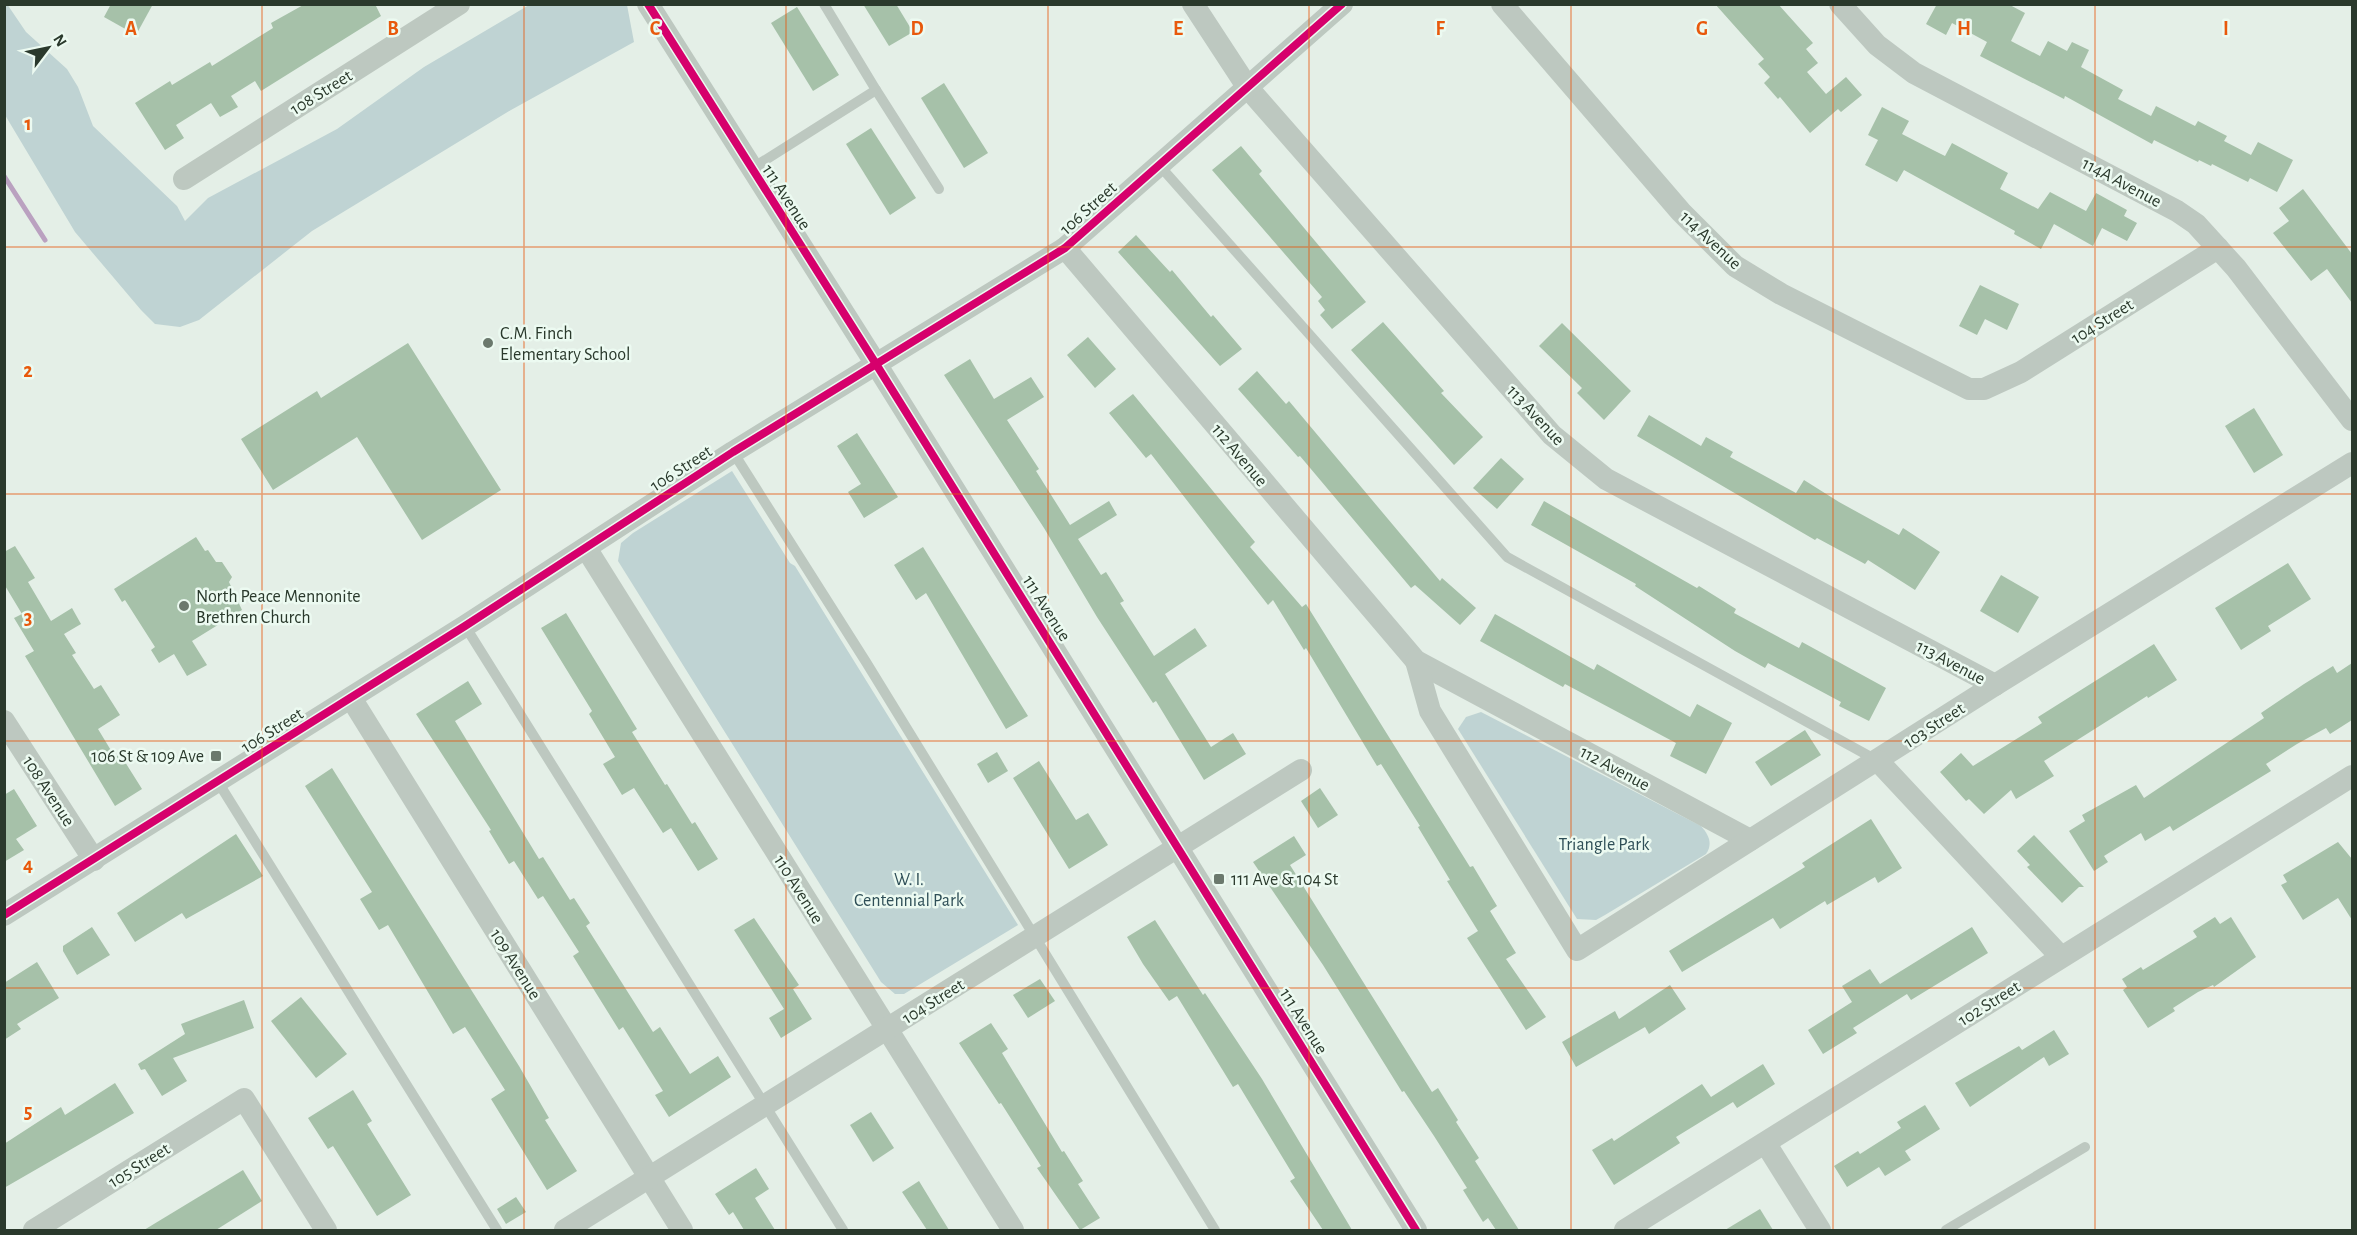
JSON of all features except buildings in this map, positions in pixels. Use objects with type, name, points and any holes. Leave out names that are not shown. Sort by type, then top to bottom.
[{"type":"street","name":"108 Street","points":[[184,179],[459,4]]},
{"type":"street","name":"111 Avenue","points":[[648,4],[876,364],[1416,1230]]},
{"type":"street","name":"113 Avenue","points":[[1193,4],[1248,88],[1521,401],[1578,459],[1606,479],[1995,685]]},
{"type":"street","name":"106 Street","points":[[4,915],[465,626],[733,452],[1065,248],[1342,4]]},
{"type":"street","name":"114 Avenue","points":[[1502,4],[1680,212],[1735,266],[1781,294],[1948,380],[1969,389],[1984,389]]},
{"type":"street","name":"114A Avenue","points":[[1840,4],[1877,45],[1914,73],[2176,211],[2196,224],[2218,248],[2352,420]]},
{"type":"street","name":"112 Avenue","points":[[1065,248],[1416,661],[1750,840]]},
{"type":"street","name":"104 Street","points":[[1984,389],[2021,372],[2218,248]]},
{"type":"street","name":"103 Street","points":[[1577,950],[1995,685],[2352,463]]},
{"type":"street","name":"110 Avenue","points":[[586,548],[1013,1230]]},
{"type":"street","name":"112 Avenue","points":[[1416,661],[1430,711],[1577,950]]},
{"type":"street","name":"109 Avenue","points":[[351,698],[682,1230]]},
{"type":"street","name":"108 Avenue","points":[[4,721],[94,860]]},
{"type":"street","points":[[1878,761],[2061,957]]},
{"type":"street","name":"104 Street","points":[[565,1230],[1301,770]]},
{"type":"street","name":"102 Street","points":[[1625,1230],[2352,776]]},
{"type":"street","name":"105 Street","points":[[34,1230],[244,1099],[326,1230]]},
{"type":"street","points":[[1766,1144],[1820,1230]]},
{"type":"lane","points":[[824,4],[939,189]]},
{"type":"lane","points":[[751,169],[876,90]]},
{"type":"lane","points":[[1159,165],[1507,557],[1878,761]]},
{"type":"lane","points":[[733,452],[866,662],[1215,1230]]},
{"type":"lane","points":[[465,626],[843,1230]]},
{"type":"lane","points":[[218,782],[497,1230]]},
{"type":"lane","points":[[1946,1230],[2085,1147]]},
{"type":"green space","points":[[7,4],[26,32],[67,69],[78,87],[93,126],[177,206],[185,221],[208,198],[337,129],[424,67],[529,5],[627,5],[634,42],[511,110],[312,231],[199,320],[180,327],[155,324],[75,232],[5,115],[4,5]]},
{"type":"green space","name":"W. I. Centennial Park","points":[[732,471],[790,563],[795,566],[1018,925],[904,994],[895,994],[881,982],[618,561],[621,543],[633,533]]},
{"type":"green space","name":"Triangle Park","points":[[1481,712],[1701,826],[1709,840],[1706,854],[1596,920],[1577,919],[1458,729],[1466,717]]},
{"type":"waterway","points":[[4,176],[45,240]]},
{"type":"cycle path","points":[[648,4],[876,364],[1416,1230]]},
{"type":"cycle path","points":[[4,915],[465,626],[733,452],[1065,248],[1342,4]]},
{"type":"place","name":"C.M. Finch Elementary School","points":[[488,343]]},
{"type":"place","name":"North Peace Mennonite Brethren Church","points":[[184,606]]},
{"type":"place","name":"106 St & 109 Ave","points":[[216,756]]},
{"type":"place","name":"111 Ave & 104 St","points":[[1219,879]]}]
